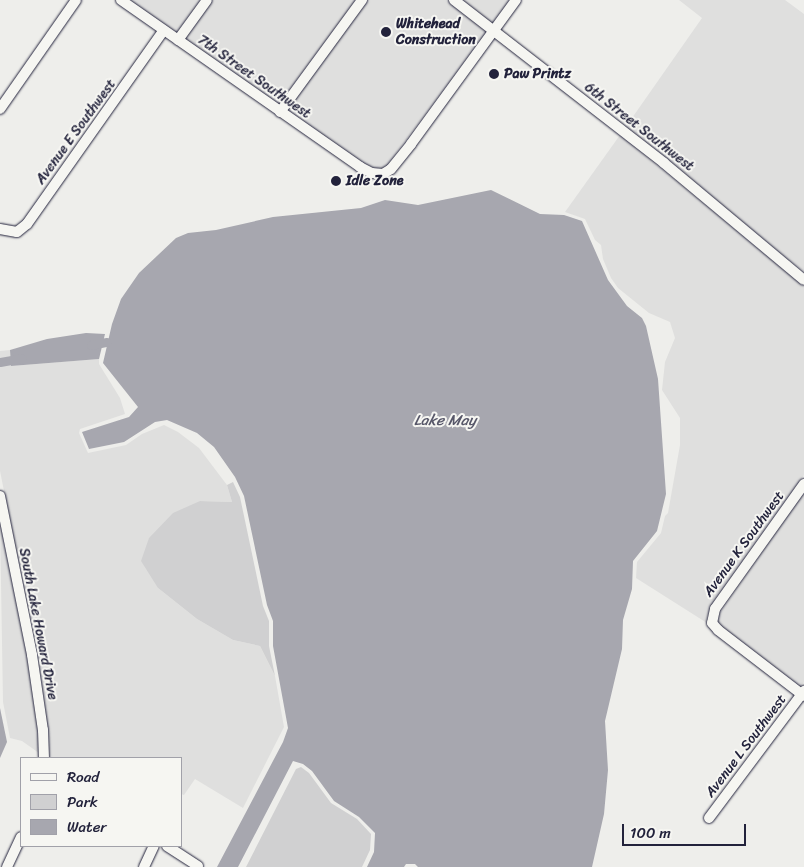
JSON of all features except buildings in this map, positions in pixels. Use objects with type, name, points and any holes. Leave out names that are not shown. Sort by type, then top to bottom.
[{"type":"street","points":[[0,108],[76,0]]},
{"type":"street","name":"7th Street Southwest","points":[[121,0],[360,167],[372,173],[383,174],[391,169],[494,32]]},
{"type":"street","points":[[178,40],[207,0]]},
{"type":"street","points":[[280,112],[362,0]]},
{"type":"street","name":"6th Street Southwest","points":[[454,0],[658,159],[804,280]]},
{"type":"street","points":[[494,32],[516,0]]},
{"type":"street","name":"Avenue E Southwest","points":[[0,228],[17,232],[27,224],[164,30]]},
{"type":"street","name":"Avenue K Southwest","points":[[803,693],[712,623],[714,609],[804,484]]},
{"type":"street","name":"South Lake Howard Drive","points":[[0,496],[32,656],[44,730],[44,757]]},
{"type":"street","name":"Avenue L Southwest","points":[[709,818],[803,693]]},
{"type":"street","points":[[7,867],[20,839]]},
{"type":"street","points":[[144,867],[154,847]]},
{"type":"street","points":[[169,847],[198,866]]},
{"type":"shaded area","points":[[129,0],[201,0],[176,33]]},
{"type":"shaded area","points":[[213,0],[356,0],[278,105],[184,39]]},
{"type":"shaded area","points":[[368,0],[447,0],[487,32],[384,169],[368,167],[286,111]]},
{"type":"shaded area","points":[[461,0],[510,0],[492,25]]},
{"type":"shaded area","points":[[679,0],[785,0],[804,14],[804,271],[625,128],[702,18]]},
{"type":"shaded area","points":[[620,135],[804,286],[804,475],[711,606],[706,620],[707,623],[636,578],[637,562],[661,533],[665,516],[668,513],[680,445],[680,418],[662,390],[665,362],[675,338],[670,322],[649,313],[618,288],[611,278],[603,259],[601,245],[595,240],[585,219],[565,212]]},
{"type":"shaded area","points":[[10,350],[11,366],[99,359],[99,364],[120,398],[125,414],[80,429],[79,433],[88,453],[126,445],[142,434],[164,425],[178,432],[199,448],[227,485],[232,502],[200,501],[158,588],[197,619],[233,640],[260,646],[275,676],[284,727],[243,808],[195,779],[184,795],[182,794],[182,757],[49,757],[48,730],[37,655],[0,471],[0,351]]},
{"type":"shaded area","points":[[804,492],[804,682],[800,687],[718,625],[717,617]]},
{"type":"shaded area","points":[[0,522],[28,656],[39,730],[39,753],[22,741],[10,738],[3,702]]},
{"type":"green space","points":[[233,482],[240,497],[263,606],[269,621],[269,646],[275,676],[260,646],[233,640],[197,619],[158,588],[141,561],[149,538],[173,513],[200,501],[232,502],[227,485]]},
{"type":"green space","points":[[301,767],[309,773],[331,803],[357,819],[371,834],[370,850],[362,867],[246,867],[296,769]]},
{"type":"water","name":"Lake May","points":[[491,190],[540,214],[564,215],[582,221],[608,280],[627,306],[642,318],[646,326],[658,379],[666,494],[657,531],[633,561],[632,589],[623,620],[622,649],[605,721],[608,770],[604,814],[592,867],[418,867],[415,864],[406,864],[404,867],[367,867],[374,852],[375,833],[359,817],[334,801],[312,771],[303,764],[293,761],[238,867],[217,867],[283,742],[288,728],[273,646],[273,621],[267,605],[244,496],[235,477],[214,447],[197,433],[167,420],[155,422],[124,442],[89,449],[82,432],[129,417],[138,407],[103,363],[112,324],[121,299],[139,273],[176,238],[188,233],[216,230],[273,217],[361,208],[385,200],[418,205]]},
{"type":"water","points":[[86,333],[105,334],[99,359],[11,366],[10,350],[47,339]]},
{"type":"water","points":[[0,708],[7,742],[0,758]]},
{"type":"waterway","points":[[91,345],[107,342]]},
{"type":"waterway","points":[[0,362],[22,358]]},
{"type":"place","name":"Whitehead Construction","points":[[386,32]]},
{"type":"place","name":"Paw Printz","points":[[494,74]]},
{"type":"place","name":"Idle Zone","points":[[336,181]]}]
